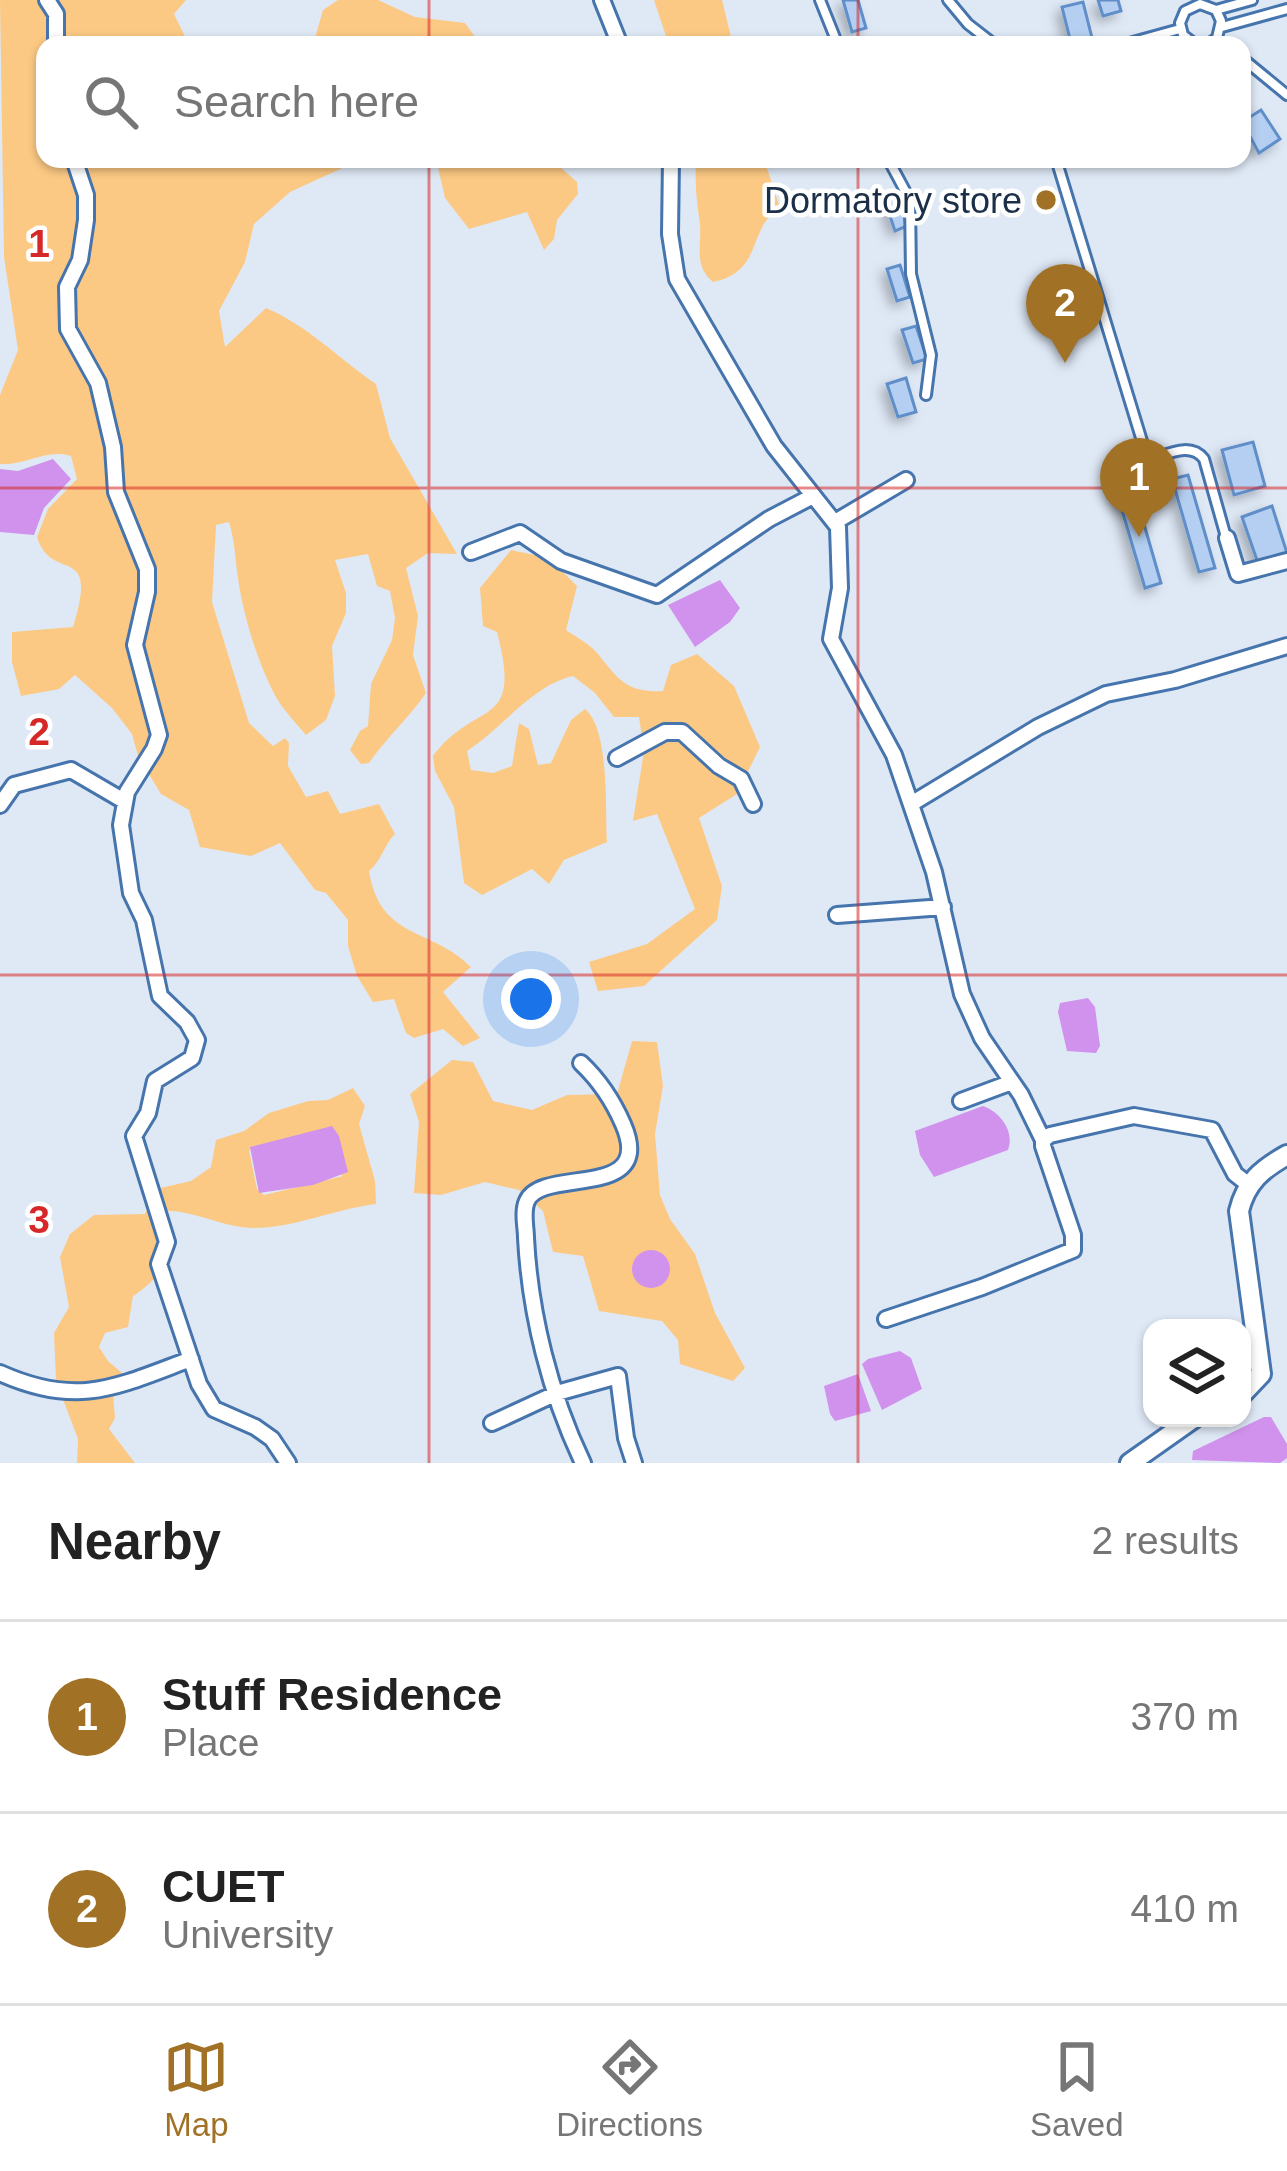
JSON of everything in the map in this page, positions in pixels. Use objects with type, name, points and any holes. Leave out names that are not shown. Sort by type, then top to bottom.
[{"type":"main road","points":[[1251,1385],[1261,1374],[1240,1203],[1265,1167],[1287,1154]]},
{"type":"main road","points":[[1130,1463],[1181,1427]]},
{"type":"street","points":[[47,0],[56,14],[56,36]]},
{"type":"street","points":[[602,0],[616,36]]},
{"type":"street","points":[[77,168],[86,195],[86,220],[80,260],[68,287],[68,329],[98,383],[113,447],[116,493],[147,569],[135,645],[159,734],[124,801],[121,825],[131,893],[144,920],[160,997],[187,1022],[197,1040],[191,1058],[155,1081],[148,1113],[134,1136],[167,1242],[159,1264],[199,1384],[214,1409],[272,1439],[288,1463]]},
{"type":"street","points":[[670,168],[670,234],[677,279],[774,446],[836,522],[840,588],[831,639],[894,755],[943,907],[962,994],[1043,1140],[1072,1234],[1072,1250],[886,1319]]},
{"type":"street","points":[[836,522],[906,480]]},
{"type":"street","points":[[471,552],[520,533],[561,560],[657,595],[769,519],[813,496]]},
{"type":"street","points":[[1227,538],[1238,574],[1287,561]]},
{"type":"street","points":[[911,805],[1038,727],[1106,694],[1174,680],[1287,646]]},
{"type":"street","points":[[617,758],[664,732],[682,732],[718,766],[741,778],[753,804]]},
{"type":"street","points":[[0,805],[14,784],[71,770],[124,801]]},
{"type":"street","points":[[837,915],[943,907]]},
{"type":"street","points":[[581,1063],[620,1118],[628,1150],[615,1172],[538,1190],[525,1206],[527,1268],[544,1352],[583,1463]]},
{"type":"street","points":[[962,1100],[1012,1082]]},
{"type":"street","points":[[1043,1140],[1134,1116],[1212,1130],[1235,1174],[1249,1185]]},
{"type":"street","points":[[0,1373],[53,1393],[80,1394],[127,1384],[190,1359]]},
{"type":"street","points":[[492,1423],[557,1393],[618,1376],[634,1463]]},
{"type":"lane","points":[[820,0],[834,36]]},
{"type":"lane","points":[[948,0],[983,36]]},
{"type":"lane","points":[[1184,36],[1180,29],[1187,4],[1216,10],[1252,0]]},
{"type":"lane","points":[[1222,27],[1287,9]]},
{"type":"lane","points":[[1216,10],[1221,36]]},
{"type":"lane","points":[[1165,36],[1180,29]]},
{"type":"lane","points":[[1251,65],[1287,95]]},
{"type":"lane","points":[[893,168],[910,200],[910,274],[931,355],[926,395]]},
{"type":"lane","points":[[1059,168],[1156,487]]},
{"type":"lane","points":[[1148,460],[1189,448],[1198,451],[1227,538]]},
{"type":"shaded area","points":[[0,0],[186,0],[174,14],[185,36],[36,36],[36,168],[342,168],[290,192],[254,224],[245,262],[219,311],[225,347],[266,308],[309,333],[376,384],[390,438],[457,554],[428,553],[406,568],[418,616],[413,655],[426,693],[369,763],[361,764],[350,750],[368,726],[371,684],[392,640],[395,618],[390,591],[377,586],[368,554],[335,560],[346,593],[346,613],[332,646],[335,696],[326,720],[306,735],[276,697],[257,655],[229,522],[216,525],[212,602],[249,723],[273,746],[285,738],[289,743],[288,766],[306,797],[328,791],[340,814],[379,804],[395,834],[369,871],[375,893],[396,921],[471,967],[443,992],[480,1038],[463,1046],[443,1029],[414,1038],[406,1033],[394,999],[373,1002],[357,976],[348,946],[348,920],[326,893],[315,890],[280,843],[251,856],[200,847],[189,810],[161,794],[138,756],[132,734],[112,708],[75,675],[59,689],[21,696],[12,662],[12,632],[73,627],[80,600],[77,573],[44,551],[37,537],[48,509],[77,479],[71,456],[62,454],[0,464],[0,395],[18,350],[4,257]]},
{"type":"shaded area","points":[[338,0],[378,0],[415,17],[465,23],[474,36],[316,36],[323,10]]},
{"type":"shaded area","points":[[654,0],[722,0],[731,36],[666,36]]},
{"type":"shaded area","points":[[438,168],[561,168],[577,182],[578,194],[557,220],[554,239],[544,250],[527,212],[469,229],[445,198]]},
{"type":"shaded area","points":[[696,168],[767,168],[780,208],[763,226],[740,269],[713,282],[700,260]]},
{"type":"shaded area","points":[[53,459],[71,479],[44,508],[34,535],[0,532],[0,469],[18,471]]},
{"type":"shaded area","points":[[511,550],[549,558],[577,586],[566,630],[591,647],[625,683],[663,691],[671,665],[697,654],[734,686],[760,747],[737,794],[699,818],[722,886],[717,920],[644,986],[598,991],[589,962],[647,944],[695,909],[657,814],[633,821],[644,751],[639,717],[614,717],[573,676],[531,698],[467,751],[471,770],[493,773],[512,766],[519,723],[529,729],[538,765],[551,763],[571,720],[585,709],[599,734],[602,752],[607,842],[564,860],[549,884],[532,869],[482,895],[464,883],[454,807],[435,771],[433,756],[500,699],[504,663],[497,632],[483,626],[480,588]]},
{"type":"shaded area","points":[[720,580],[740,608],[730,622],[695,647],[668,605]]},
{"type":"shaded area","points":[[1088,998],[1095,1007],[1100,1046],[1096,1053],[1067,1051],[1060,1003]]},
{"type":"shaded area","points":[[632,1041],[657,1042],[663,1086],[655,1134],[660,1195],[670,1219],[695,1254],[715,1313],[745,1368],[733,1381],[680,1364],[678,1340],[662,1321],[599,1311],[583,1256],[553,1252],[543,1211],[519,1190],[485,1182],[441,1195],[414,1193],[419,1122],[410,1094],[452,1060],[473,1062],[493,1101],[532,1110],[567,1095],[617,1094]]},
{"type":"shaded area","points":[[353,1088],[365,1106],[359,1124],[375,1181],[376,1204],[254,1228],[161,1211],[165,1249],[160,1269],[133,1296],[128,1327],[105,1333],[99,1347],[122,1373],[121,1388],[113,1393],[115,1418],[109,1429],[135,1463],[77,1463],[78,1439],[56,1381],[54,1333],[69,1307],[60,1257],[70,1234],[94,1215],[145,1214],[156,1189],[191,1181],[211,1167],[216,1140],[244,1131],[269,1113],[328,1100]],"holes":[[[281,1141],[343,1176],[264,1195],[257,1189],[249,1150]]]},
{"type":"shaded area","points":[[983,1106],[1005,1123],[1008,1150],[934,1177],[920,1155],[915,1131]]},
{"type":"shaded area","points":[[332,1126],[348,1172],[313,1185],[259,1193],[250,1147]]},
{"type":"shaded area","points":[[651,1250],[664,1256],[670,1269],[664,1282],[651,1288],[638,1282],[632,1269],[638,1256]]},
{"type":"shaded area","points":[[900,1351],[911,1358],[922,1389],[882,1410],[862,1364]]},
{"type":"shaded area","points":[[858,1374],[871,1411],[835,1421],[824,1386]]},
{"type":"shaded area","points":[[1271,1417],[1287,1444],[1287,1458],[1280,1463],[1192,1460],[1193,1451]]},
{"type":"building","points":[[843,0],[858,0],[866,28],[852,32]]},
{"type":"building","points":[[1098,0],[1118,0],[1121,11],[1103,16]]},
{"type":"building","points":[[1083,2],[1092,36],[1069,36],[1062,7]]},
{"type":"building","points":[[1261,110],[1280,139],[1259,153],[1251,138],[1251,116]]},
{"type":"building","points":[[897,194],[907,226],[895,231],[884,198]]},
{"type":"building","points":[[900,265],[910,297],[897,301],[887,269]]},
{"type":"building","points":[[916,326],[927,359],[913,363],[902,330]]},
{"type":"building","points":[[906,378],[916,412],[898,417],[887,384]]},
{"type":"building","points":[[1253,442],[1265,486],[1234,495],[1222,450]]},
{"type":"building","points":[[1188,475],[1215,568],[1199,572],[1172,479]]},
{"type":"building","points":[[1133,486],[1161,583],[1145,588],[1116,490]]},
{"type":"building","points":[[1272,506],[1287,553],[1258,563],[1242,517]]},
{"type":"place","name":"Dormatory store","points":[[1046,200]]},
{"type":"place","name":"CUET","points":[[1065,363]]},
{"type":"place","name":"Stuff Residence","points":[[1139,537]]}]
